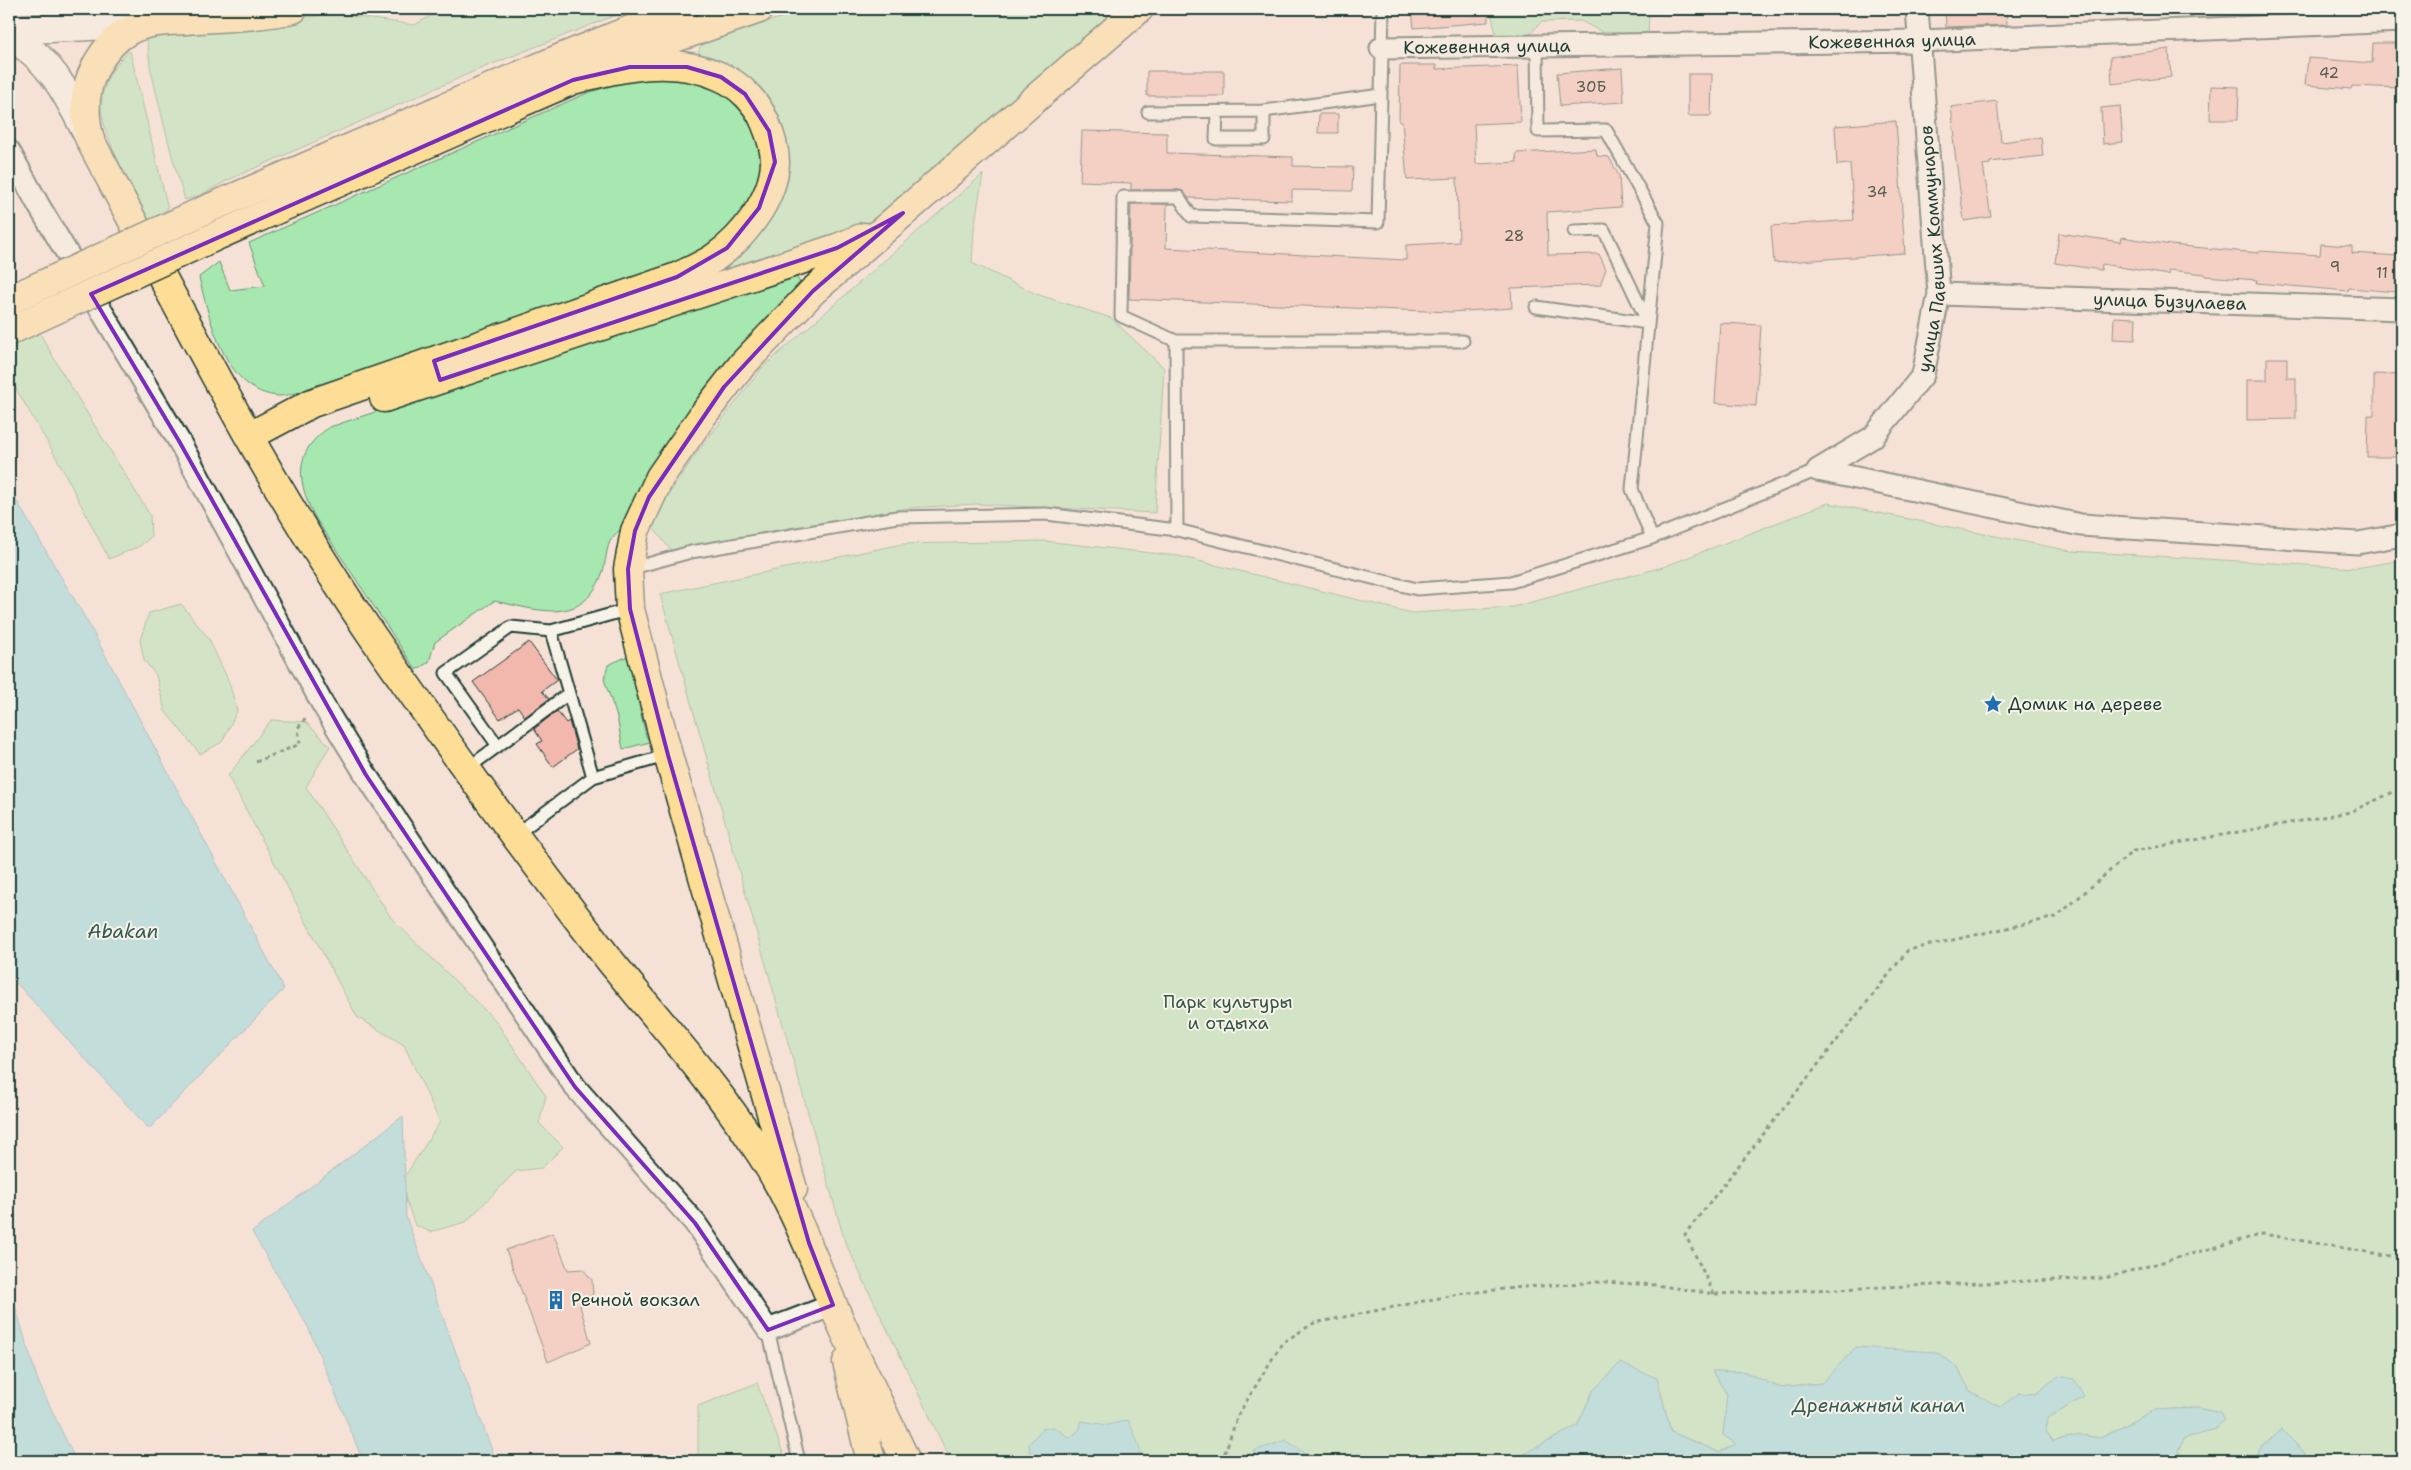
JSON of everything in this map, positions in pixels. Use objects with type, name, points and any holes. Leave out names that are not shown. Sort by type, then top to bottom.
[{"type":"main road","points":[[9,30],[154,22],[262,14],[293,9]]},
{"type":"main road","points":[[9,300],[205,210],[563,57],[682,9]]},
{"type":"main road","points":[[9,331],[221,234],[572,80],[669,40],[759,9]]},
{"type":"main road","points":[[906,1461],[833,1305],[809,1243],[668,755],[630,609],[628,569],[635,531],[649,497],[681,445],[724,387],[760,345],[807,297],[1139,9]]},
{"type":"main road","points":[[90,140],[85,102],[91,74],[118,38],[130,30],[154,22]]},
{"type":"main road","points":[[9,36],[39,57],[59,80],[174,299],[250,436],[304,530],[348,599],[515,835],[607,956],[743,1128],[776,1178],[809,1243]]},
{"type":"main road","points":[[250,436],[312,403],[677,277],[713,259],[741,234],[751,222],[768,191],[775,162],[774,147],[769,131],[763,118],[745,94],[734,84],[721,77],[687,67],[651,65],[630,67],[572,80]]},
{"type":"main road","points":[[250,436],[320,419],[837,248],[881,228],[903,213]]},
{"type":"main road","points":[[833,1305],[871,1461]]},
{"type":"street","name":"улица Павших Коммунаров","points":[[1818,470],[1873,437],[1923,375],[1939,294],[1917,9]]},
{"type":"street","name":"Кожевенная улица","points":[[1381,48],[1920,41],[2402,21]]},
{"type":"street","points":[[9,151],[39,206],[179,441],[323,705],[366,775],[575,1087],[695,1223],[768,1330],[833,1305]]},
{"type":"street","name":"улица Бузулаева","points":[[1939,294],[2402,309]]},
{"type":"street","points":[[1818,470],[2081,525],[2358,543],[2402,535]]},
{"type":"lane","points":[[1382,9],[1378,222],[1191,216],[1179,197],[1123,197],[1121,316],[1176,341],[1463,341]]},
{"type":"lane","points":[[1538,45],[1538,131],[1606,130],[1658,223],[1632,489],[1652,538]]},
{"type":"lane","points":[[1148,112],[1264,111],[1381,95]]},
{"type":"lane","points":[[1217,112],[1216,139],[1264,139],[1264,111]]},
{"type":"lane","points":[[1574,231],[1604,230],[1648,323]]},
{"type":"lane","points":[[1536,307],[1648,323]]},
{"type":"lane","points":[[1176,341],[1177,530]]},
{"type":"lane","points":[[628,569],[691,552],[896,517],[1046,514],[1177,530],[1417,589],[1511,582],[1652,538],[1818,470]]},
{"type":"lane","points":[[498,746],[446,673],[510,627],[550,631],[630,609]]},
{"type":"lane","points":[[550,631],[593,777]]},
{"type":"lane","points":[[468,768],[568,694]]},
{"type":"lane","points":[[515,835],[593,777],[668,755]]},
{"type":"lane","points":[[768,1330],[800,1461]]},
{"type":"path","points":[[256,762],[300,744]]},
{"type":"path","points":[[1714,1294],[1685,1234],[1908,950],[2056,917],[2133,851],[2350,812],[2402,788]]},
{"type":"path","points":[[1222,1461],[1238,1416],[1282,1343],[1314,1323],[1459,1294],[1523,1287],[1601,1282],[1656,1284],[1714,1294],[2105,1278],[2264,1234],[2402,1258]]},
{"type":"highlighted area","points":[[630,67],[687,67],[721,77],[745,94],[769,131],[775,162],[759,208],[727,248],[677,277],[434,361],[440,380],[837,248],[903,213],[813,291],[724,387],[649,497],[635,531],[628,569],[630,609],[668,755],[809,1243],[833,1305],[768,1330],[695,1223],[575,1087],[366,775],[179,441],[91,294],[573,80]]},
{"type":"green space","points":[[442,9],[631,9],[475,71],[228,180],[201,195],[185,200],[171,154],[144,33],[336,14],[415,25]]},
{"type":"green space","points":[[812,9],[1124,9],[897,202],[863,226],[695,289],[788,170],[784,131],[780,119],[767,96],[758,86],[743,75],[725,66],[701,58],[698,54],[700,47],[705,43],[745,28]]},
{"type":"green space","points":[[1490,9],[1649,9],[1648,39],[1619,41],[1581,21],[1541,22],[1525,40],[1497,38]]},
{"type":"green space","points":[[130,51],[168,209],[149,221],[115,155],[102,115],[102,97],[107,79],[117,64]]},
{"type":"green space","points":[[650,77],[686,78],[728,93],[746,112],[763,149],[762,174],[749,203],[732,227],[693,257],[605,290],[294,394],[279,396],[260,392],[245,382],[233,368],[222,351],[214,332],[199,277],[219,262],[230,290],[265,286],[249,243],[587,93],[630,80]]},
{"type":"green space","points":[[983,174],[974,229],[972,263],[1036,294],[1111,318],[1164,368],[1155,513],[976,504],[909,508],[671,550],[649,523],[696,454],[762,368]]},
{"type":"green space","points":[[791,273],[798,279],[803,290],[633,521],[612,538],[608,546],[602,574],[593,591],[583,602],[570,608],[556,611],[526,608],[494,601],[435,642],[429,662],[416,670],[316,519],[310,506],[302,481],[302,469],[304,457],[318,436],[330,427]]},
{"type":"green space","points":[[9,279],[63,374],[150,515],[151,537],[140,546],[109,559],[60,464],[9,377]]},
{"type":"green space","name":"Парк культуры и отдыха","points":[[1828,503],[2071,551],[2356,568],[2402,560],[2402,1454],[2389,1461],[2310,1461],[2302,1450],[2262,1446],[2252,1461],[2182,1461],[2178,1450],[2185,1438],[2216,1430],[2220,1413],[2197,1408],[2154,1410],[2101,1438],[2080,1435],[2053,1441],[2046,1431],[2048,1418],[2084,1397],[2058,1377],[2036,1394],[2019,1393],[2000,1408],[1970,1391],[1957,1367],[1856,1347],[1823,1383],[1778,1387],[1745,1372],[1712,1371],[1727,1394],[1723,1435],[1737,1444],[1719,1452],[1671,1432],[1657,1378],[1593,1391],[1577,1426],[1511,1461],[1316,1461],[1254,1451],[1255,1461],[951,1461],[845,1242],[660,594],[902,544],[1044,541],[1178,556],[1412,613],[1513,607],[1663,567]]},
{"type":"green space","points":[[181,604],[209,639],[229,682],[237,711],[222,742],[200,754],[165,711],[156,675],[144,660],[140,640],[149,613]]},
{"type":"green space","points":[[628,656],[646,736],[650,742],[623,749],[617,717],[604,679],[608,665]]},
{"type":"green space","points":[[271,720],[306,722],[330,746],[306,787],[392,919],[495,1020],[546,1096],[539,1123],[563,1147],[542,1168],[516,1171],[466,1222],[430,1232],[415,1225],[400,1184],[440,1122],[404,1045],[357,1017],[228,776]]},
{"type":"green space","points":[[757,1383],[786,1461],[698,1461],[698,1406]]},
{"type":"water","name":"Abakan","points":[[9,488],[87,621],[284,989],[149,1129],[9,975]]},
{"type":"water","points":[[403,1116],[406,1217],[496,1461],[363,1461],[308,1327],[252,1232]]},
{"type":"water","points":[[9,1286],[38,1381],[76,1461],[9,1461]]},
{"type":"water","name":"Дренажный канал","points":[[1856,1347],[1937,1352],[1957,1367],[1970,1391],[2000,1407],[2019,1393],[2036,1394],[2058,1376],[2074,1379],[2084,1397],[2048,1418],[2046,1431],[2053,1441],[2080,1435],[2101,1438],[2154,1410],[2197,1408],[2220,1413],[2224,1420],[2216,1430],[2185,1438],[2178,1450],[2182,1461],[1511,1461],[1577,1426],[1593,1391],[1620,1363],[1657,1378],[1671,1432],[1719,1452],[1736,1444],[1723,1435],[1727,1394],[1712,1371],[1745,1372],[1778,1387],[1822,1383]]},
{"type":"water","points":[[1128,1420],[1137,1440],[1143,1461],[1031,1461],[1029,1444],[1042,1429],[1054,1427],[1070,1438],[1080,1429],[1081,1421],[1108,1425]]},
{"type":"water","points":[[2282,1430],[2310,1461],[2252,1461],[2262,1446]]},
{"type":"water","points":[[1286,1440],[1316,1461],[1255,1461],[1254,1451]]},
{"type":"building","points":[[1488,9],[1488,22],[1414,28],[1412,11]]},
{"type":"building","points":[[1945,9],[2006,9],[2007,25],[1946,27]]},
{"type":"building","points":[[2373,43],[2402,43],[2402,88],[2352,86],[2351,89],[2305,85],[2308,58],[2372,63]]},
{"type":"building","points":[[2169,49],[2171,77],[2112,84],[2110,57]]},
{"type":"building","points":[[1400,65],[1437,65],[1436,69],[1518,66],[1521,122],[1474,124],[1476,164],[1517,162],[1516,153],[1596,149],[1597,156],[1609,157],[1619,176],[1621,207],[1547,212],[1548,255],[1599,254],[1606,269],[1600,285],[1511,288],[1512,308],[1451,312],[1129,299],[1131,204],[1167,204],[1166,248],[1406,260],[1406,245],[1459,242],[1457,178],[1407,180],[1402,122],[1399,122]]},
{"type":"building","points":[[1622,68],[1624,102],[1560,106],[1557,73]]},
{"type":"building","points":[[1147,71],[1224,71],[1224,96],[1147,96]]},
{"type":"building","points":[[1688,74],[1712,74],[1711,116],[1688,116]]},
{"type":"building","points":[[2211,86],[2239,87],[2238,120],[2210,120]]},
{"type":"building","points":[[1997,101],[2001,142],[2041,137],[2043,156],[1990,162],[1990,164],[1983,165],[1991,217],[1964,221],[1953,138],[1955,137],[1951,107]]},
{"type":"building","points":[[2120,106],[2123,142],[2103,144],[2101,108]]},
{"type":"building","points":[[1319,114],[1338,114],[1338,133],[1318,133]]},
{"type":"building","points":[[1896,121],[1905,253],[1774,263],[1771,226],[1854,220],[1850,164],[1837,165],[1835,126]]},
{"type":"building","points":[[1082,131],[1167,133],[1167,153],[1293,157],[1293,166],[1353,167],[1352,191],[1292,190],[1292,201],[1188,198],[1179,190],[1131,190],[1131,183],[1080,181]]},
{"type":"building","points":[[2059,233],[2121,242],[2122,237],[2171,245],[2259,253],[2259,251],[2320,255],[2321,244],[2352,246],[2352,253],[2400,256],[2397,292],[2349,288],[2348,291],[2256,283],[2257,280],[2205,276],[2205,274],[2169,270],[2168,275],[2102,264],[2101,270],[2055,263]]},
{"type":"building","points":[[2114,317],[2136,318],[2135,340],[2113,339]]},
{"type":"building","points":[[1720,323],[1761,325],[1756,406],[1715,403]]},
{"type":"building","points":[[2267,358],[2287,358],[2287,378],[2296,378],[2296,419],[2247,420],[2247,380],[2267,380]]},
{"type":"building","points":[[2374,374],[2402,375],[2402,457],[2367,457],[2368,415],[2374,415]]},
{"type":"building","points":[[529,642],[557,680],[542,691],[549,699],[525,717],[518,707],[500,719],[473,682]]},
{"type":"building","points":[[557,711],[566,723],[569,721],[577,749],[553,767],[537,744],[542,741],[534,729]]},
{"type":"building","name":"Речной вокзал","points":[[553,1233],[568,1270],[583,1269],[592,1280],[593,1294],[580,1306],[591,1343],[548,1362],[506,1250]]},
{"type":"place","name":"Домик на дереве","points":[[1993,704]]},
{"type":"place","name":"Речной вокзал","points":[[556,1300]]}]
